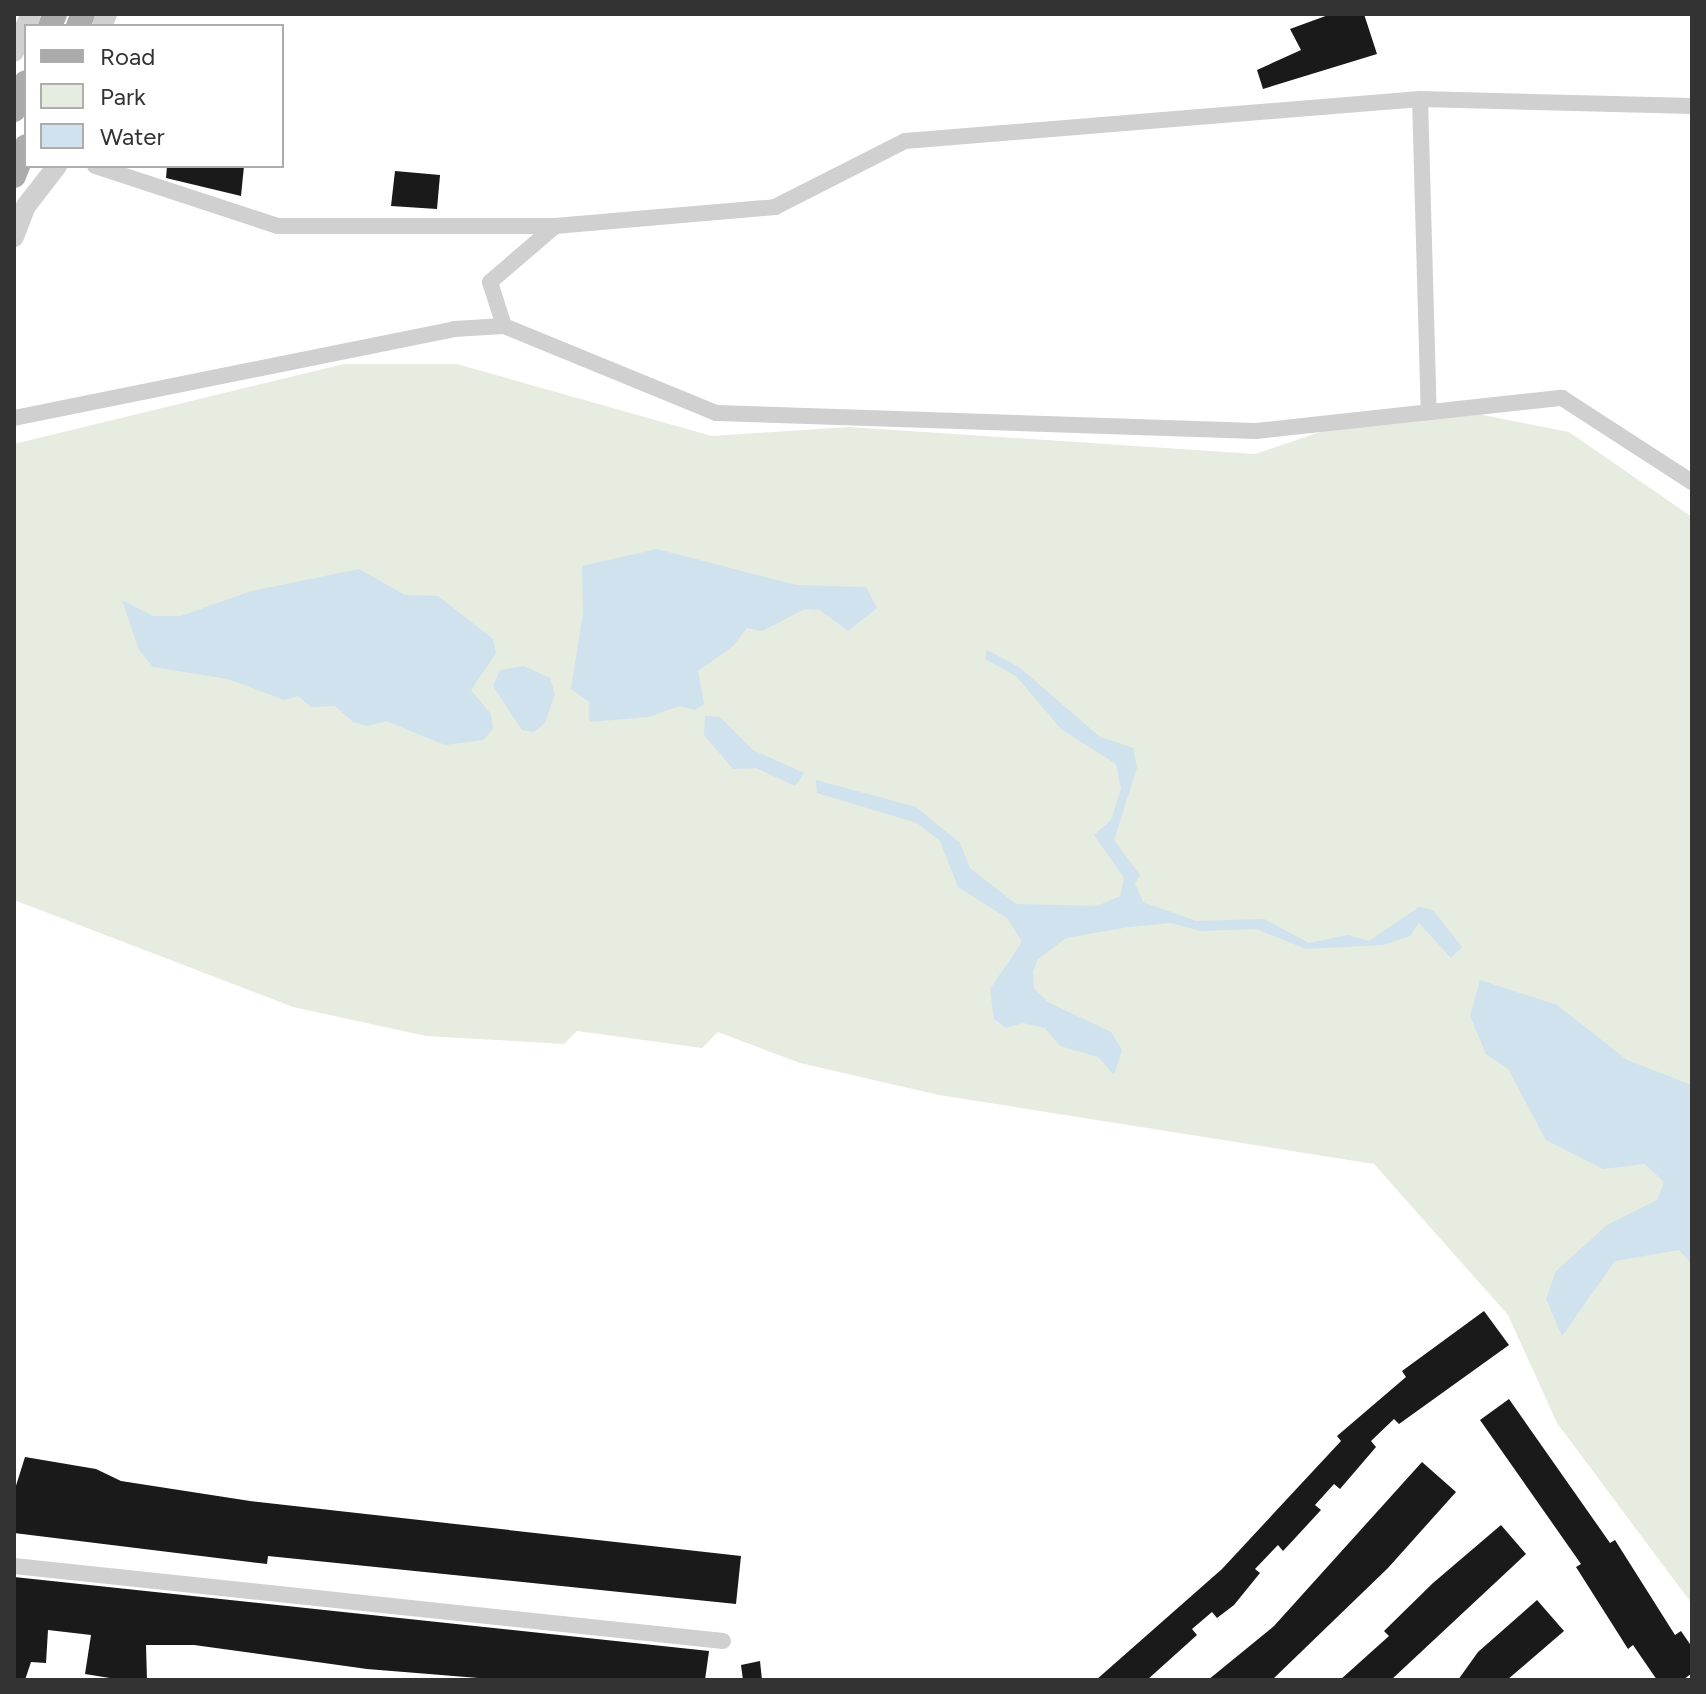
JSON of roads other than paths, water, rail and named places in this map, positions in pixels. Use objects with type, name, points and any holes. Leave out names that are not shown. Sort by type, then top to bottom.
[{"type":"main road","points":[[14,110],[24,87]]},
{"type":"main road","points":[[14,176],[22,150]]},
{"type":"street","points":[[14,52],[24,30]]},
{"type":"street","points":[[1420,99],[1429,412]]},
{"type":"street","points":[[101,168],[277,226],[555,226],[775,207],[905,141],[1420,99],[1692,106]]},
{"type":"street","points":[[14,237],[26,206],[55,168]]},
{"type":"street","points":[[504,326],[490,282],[555,226]]},
{"type":"street","points":[[14,418],[454,329],[504,326],[716,413],[1256,431],[1562,398],[1692,482]]},
{"type":"street","points":[[14,1566],[723,1641]]},
{"type":"water","points":[[657,549],[796,585],[866,587],[877,608],[848,631],[820,610],[805,609],[762,631],[747,628],[733,646],[698,671],[704,704],[695,710],[680,706],[649,717],[589,722],[589,702],[571,689],[583,613],[582,566]]},
{"type":"water","points":[[359,569],[405,595],[438,596],[493,639],[496,653],[471,690],[491,714],[493,729],[483,740],[445,745],[386,721],[367,726],[353,722],[335,706],[311,707],[298,696],[284,700],[228,679],[153,667],[139,650],[122,600],[153,616],[181,616],[251,591]]},
{"type":"water","points":[[987,650],[1019,667],[1100,737],[1133,748],[1137,768],[1114,840],[1140,875],[1135,883],[1143,902],[1196,921],[1264,919],[1309,943],[1348,935],[1369,941],[1419,907],[1433,910],[1462,947],[1451,958],[1419,923],[1410,936],[1383,945],[1306,949],[1256,929],[1201,931],[1171,923],[1066,938],[1038,959],[1033,971],[1034,988],[1048,1002],[1111,1032],[1122,1050],[1114,1075],[1098,1057],[1060,1046],[1045,1028],[1023,1023],[1006,1028],[994,1019],[990,989],[1022,942],[1007,918],[958,887],[940,841],[917,823],[817,793],[816,780],[916,807],[960,843],[970,868],[1016,904],[1097,906],[1120,896],[1124,878],[1094,835],[1111,820],[1121,789],[1116,764],[1061,729],[1016,676],[985,659]]},
{"type":"water","points":[[524,666],[550,678],[555,694],[545,723],[534,732],[522,730],[493,686],[500,670]]},
{"type":"water","points":[[705,716],[720,717],[753,750],[804,773],[795,786],[756,768],[733,769],[704,735]]},
{"type":"water","points":[[1480,980],[1557,1005],[1627,1060],[1692,1085],[1692,1264],[1679,1250],[1615,1261],[1562,1336],[1546,1299],[1556,1271],[1607,1225],[1657,1200],[1664,1182],[1645,1164],[1603,1169],[1546,1140],[1508,1069],[1486,1054],[1470,1016]]}]
